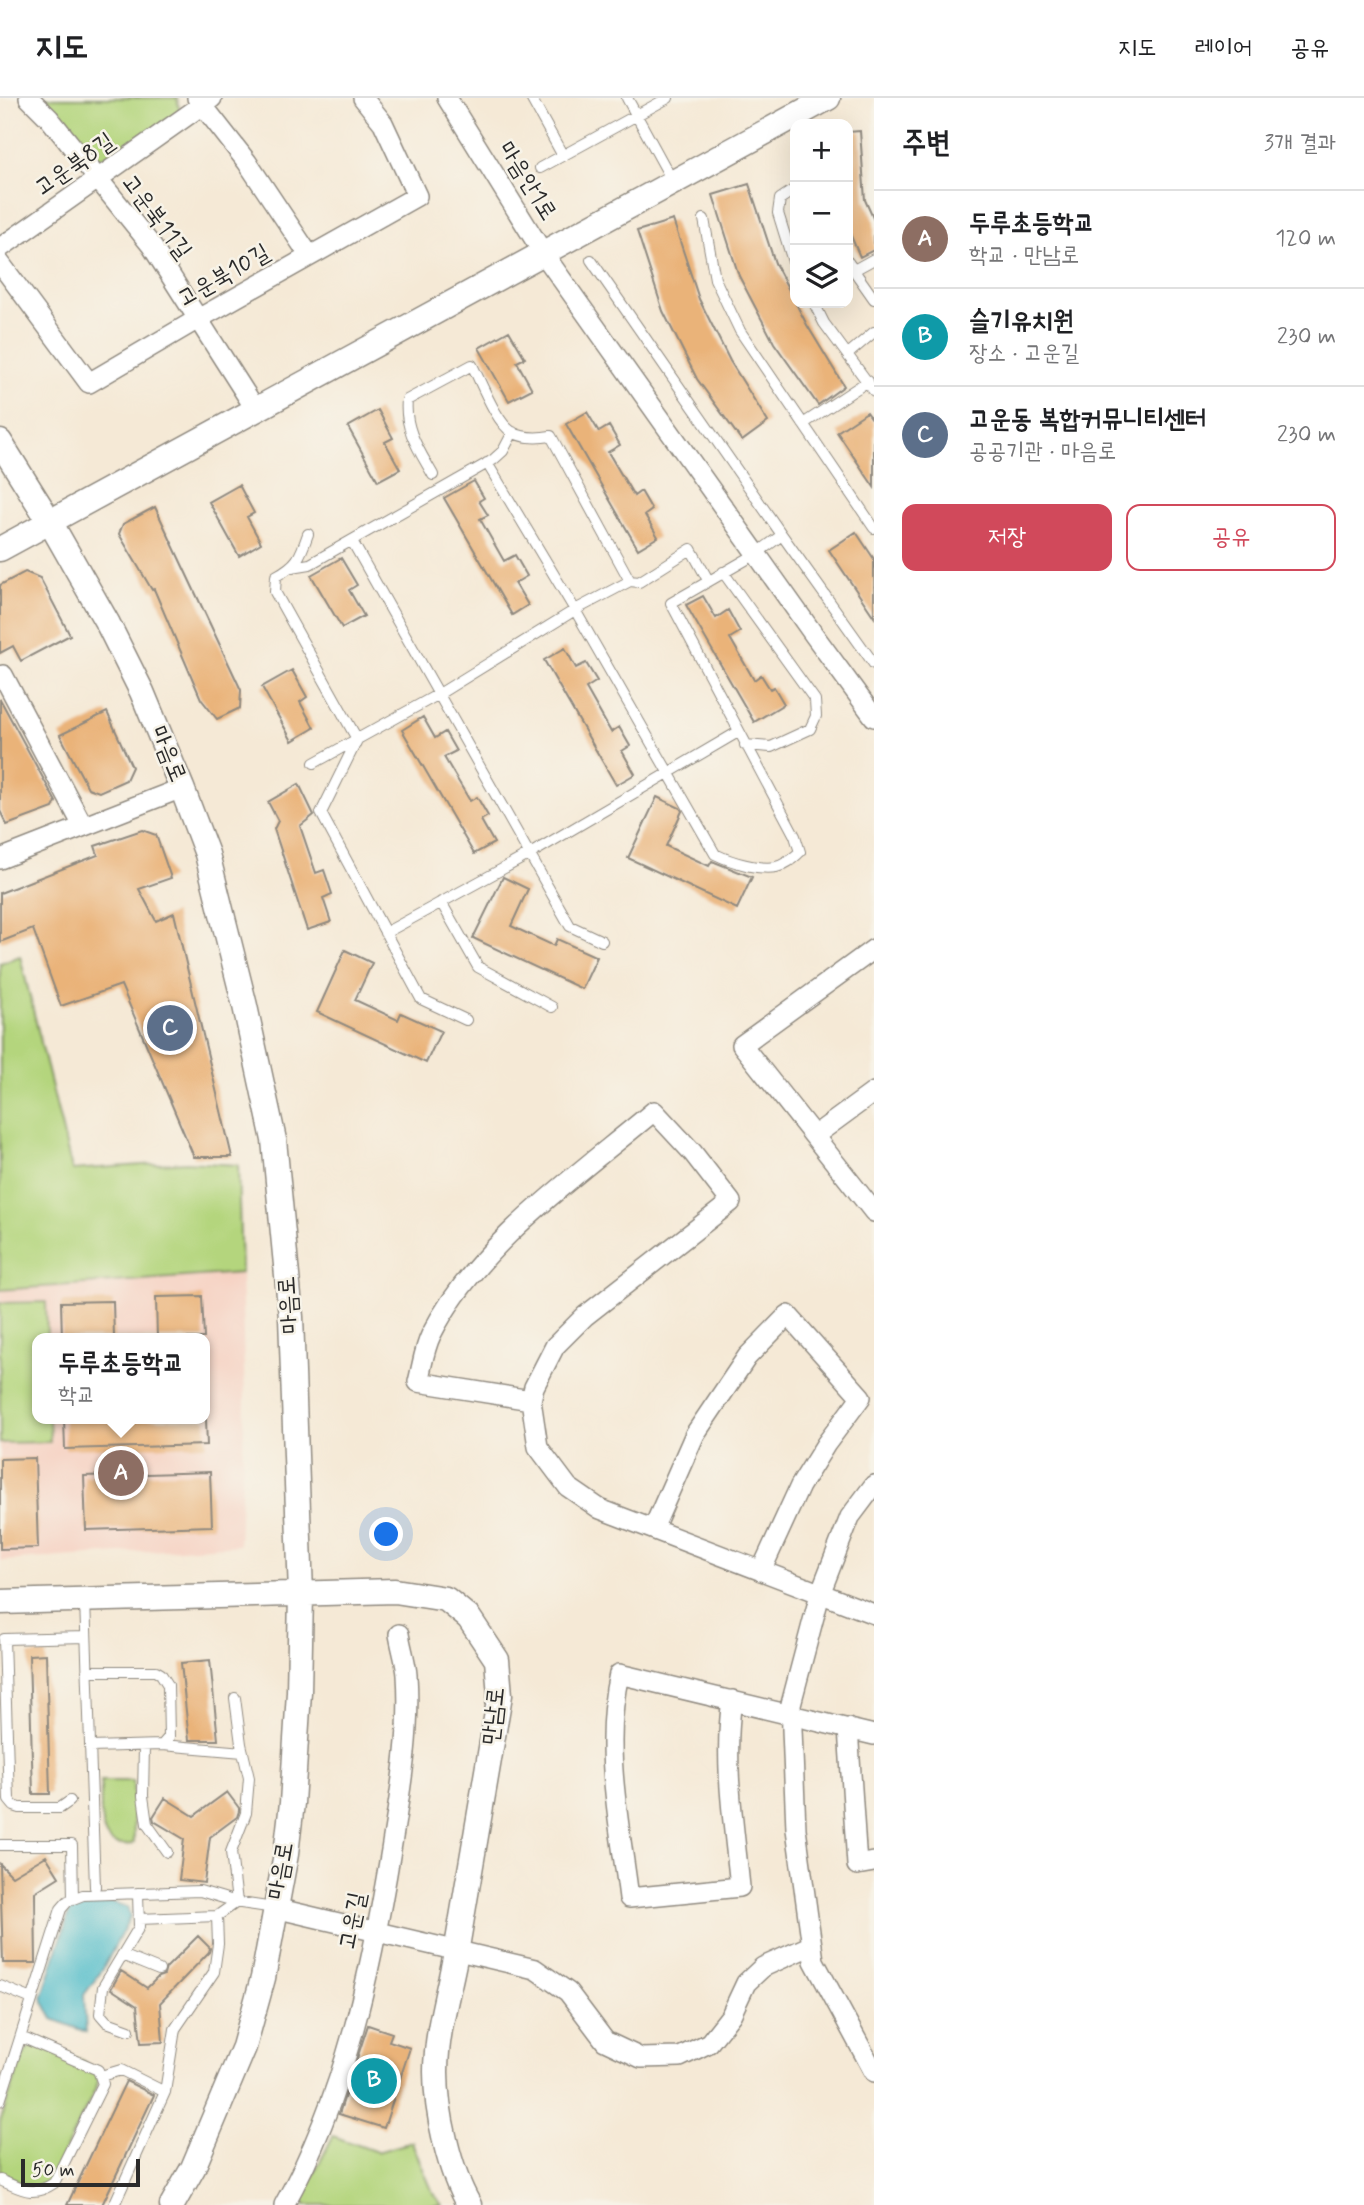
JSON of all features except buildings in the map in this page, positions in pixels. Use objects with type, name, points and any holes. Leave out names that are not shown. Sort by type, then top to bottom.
[{"type":"street","name":"고운북11길","points":[[29,98],[49,118],[151,244],[256,410]]},
{"type":"street","name":"고운북10길","points":[[0,263],[89,383],[309,255],[417,196],[383,123],[363,98]]},
{"type":"street","name":"마음안1로","points":[[447,98],[543,253],[874,717]]},
{"type":"street","points":[[0,549],[828,98]]},
{"type":"street","name":"고운북8길","points":[[0,248],[204,100]]},
{"type":"street","points":[[204,100],[309,255]]},
{"type":"street","name":"마음로","points":[[0,442],[50,522],[108,624],[142,692],[182,788],[207,854],[245,1006],[274,1140],[291,1317],[301,1594],[299,1692],[292,1803],[286,1854],[263,1978],[244,2047],[193,2168],[172,2205]]},
{"type":"street","points":[[0,677],[3,675],[83,826]]},
{"type":"street","points":[[0,859],[182,788]]},
{"type":"street","points":[[874,949],[742,1045],[874,1212]]},
{"type":"street","points":[[814,1136],[874,1092]]},
{"type":"street","points":[[531,1400],[418,1382],[430,1337],[464,1282],[496,1245],[654,1111],[693,1153],[731,1202],[577,1324],[555,1346],[534,1387],[531,1400],[538,1447],[568,1487],[600,1509],[820,1594],[873,1610]]},
{"type":"street","points":[[653,1529],[695,1434],[747,1357],[788,1315],[861,1397],[826,1444],[800,1486],[761,1571]]},
{"type":"street","points":[[874,1485],[850,1517],[820,1594],[791,1703],[796,1829],[814,1961],[874,2072]]},
{"type":"street","name":"만남로","points":[[0,1602],[395,1591],[446,1599],[469,1618],[497,1660],[500,1695],[440,2033],[436,2072],[442,2120],[450,2153],[469,2205]]},
{"type":"street","name":"고운길","points":[[284,2205],[314,2144],[336,2084],[378,1933],[406,1738],[407,1674],[399,1634]]},
{"type":"street","points":[[732,1700],[729,1771],[740,1887],[629,1898],[612,1763],[612,1704],[619,1674],[791,1713],[874,1735]]},
{"type":"street","points":[[848,1728],[857,1865],[874,1862]]},
{"type":"street","points":[[275,1908],[535,1969],[568,1992],[605,2041],[641,2058],[680,2057],[709,2043],[732,2015],[746,1983],[763,1967],[812,1945]]},
{"type":"lane","points":[[531,98],[563,156]]},
{"type":"lane","points":[[627,98],[674,182]]},
{"type":"lane","points":[[540,168],[668,98]]},
{"type":"lane","points":[[790,192],[780,199],[778,213],[790,252]]},
{"type":"lane","points":[[704,219],[715,279],[740,331],[874,528]]},
{"type":"lane","points":[[853,265],[874,258]]},
{"type":"lane","points":[[591,260],[874,664]]},
{"type":"lane","points":[[853,269],[874,299]]},
{"type":"lane","points":[[816,308],[824,323],[874,391]]},
{"type":"lane","points":[[848,354],[874,332]]},
{"type":"lane","points":[[433,475],[409,432],[405,414],[407,400],[472,365],[500,419],[513,432],[536,439],[551,436],[630,581]]},
{"type":"lane","points":[[803,424],[868,382]]},
{"type":"lane","points":[[357,740],[275,592],[276,576],[292,567],[310,565],[487,463],[503,451],[513,432]]},
{"type":"lane","points":[[487,463],[715,854],[733,863],[776,867],[789,862],[800,852],[795,836],[671,603],[756,554],[782,535]]},
{"type":"lane","points":[[292,567],[300,556],[308,534]]},
{"type":"lane","points":[[352,541],[570,926],[602,941]]},
{"type":"lane","points":[[314,764],[439,694],[575,610],[630,581],[639,582],[691,550],[708,580]]},
{"type":"lane","points":[[723,572],[815,700],[816,716],[810,729],[771,747],[746,745]]},
{"type":"lane","points":[[385,933],[530,854],[738,732]]},
{"type":"lane","points":[[357,740],[321,813],[421,999],[466,1020]]},
{"type":"lane","points":[[441,902],[478,967],[552,1007]]},
{"type":"lane","points":[[85,1600],[95,1888]]},
{"type":"lane","points":[[70,1801],[60,1808],[20,1808],[9,1800],[4,1639],[86,1637]]},
{"type":"lane","points":[[87,1671],[149,1671],[161,1674],[168,1685],[169,1737],[162,1745]]},
{"type":"lane","points":[[235,1698],[249,1778],[246,1813],[231,1852],[237,1902]]},
{"type":"lane","points":[[90,1747],[162,1745],[243,1752]]},
{"type":"lane","points":[[144,1747],[143,1796],[147,1824],[167,1852]]},
{"type":"lane","points":[[0,1845],[72,1844],[73,1899]]},
{"type":"lane","points":[[0,2101],[61,1909],[83,1895],[200,1891],[237,1902]]},
{"type":"lane","points":[[128,2030],[107,2022],[100,2014],[103,1987],[139,1927],[138,1893]]},
{"type":"lane","points":[[220,1900],[275,1908]]},
{"type":"lane","points":[[139,1919],[217,1916],[237,1902]]},
{"type":"lane","points":[[114,2205],[165,2092],[175,2029],[214,1972],[218,1944],[217,1916]]},
{"type":"lane","points":[[122,1955],[159,1970]]},
{"type":"lane","points":[[0,1986],[33,1999]]},
{"type":"lane","points":[[0,2180],[31,2193],[44,2190],[54,2183],[103,2084],[98,2070],[21,2037]]},
{"type":"lane","points":[[101,2076],[121,2070],[165,2092]]},
{"type":"shaded area","points":[[241,1273],[245,1400],[239,1545],[0,1561],[0,1290]]},
{"type":"green space","points":[[46,98],[177,98],[180,112],[114,155],[93,160]]},
{"type":"green space","points":[[20,956],[72,1170],[186,1162],[238,1165],[241,1273],[0,1290],[0,963]]},
{"type":"green space","points":[[46,1302],[47,1333],[32,1333],[32,1424],[49,1424],[50,1442],[0,1443],[0,1303]]},
{"type":"green space","points":[[101,1781],[133,1781],[132,1844],[120,1845],[105,1834],[101,1814]]},
{"type":"green space","points":[[33,2043],[84,2061],[98,2077],[95,2090],[49,2183],[31,2187],[0,2171],[0,2122],[24,2054]]},
{"type":"green space","points":[[333,2136],[377,2152],[412,2142],[433,2193],[442,2205],[304,2205],[302,2198]]},
{"type":"water","points":[[86,1902],[112,1902],[127,1907],[130,1917],[103,1969],[84,1995],[86,2032],[53,2019],[42,1998],[71,1907]]},
{"type":"place","name":"고운동 복합커뮤니티센터","points":[[170,1028]]},
{"type":"place","name":"두루초등학교","points":[[121,1473]]},
{"type":"place","name":"슬기유치원","points":[[374,2081]]}]
